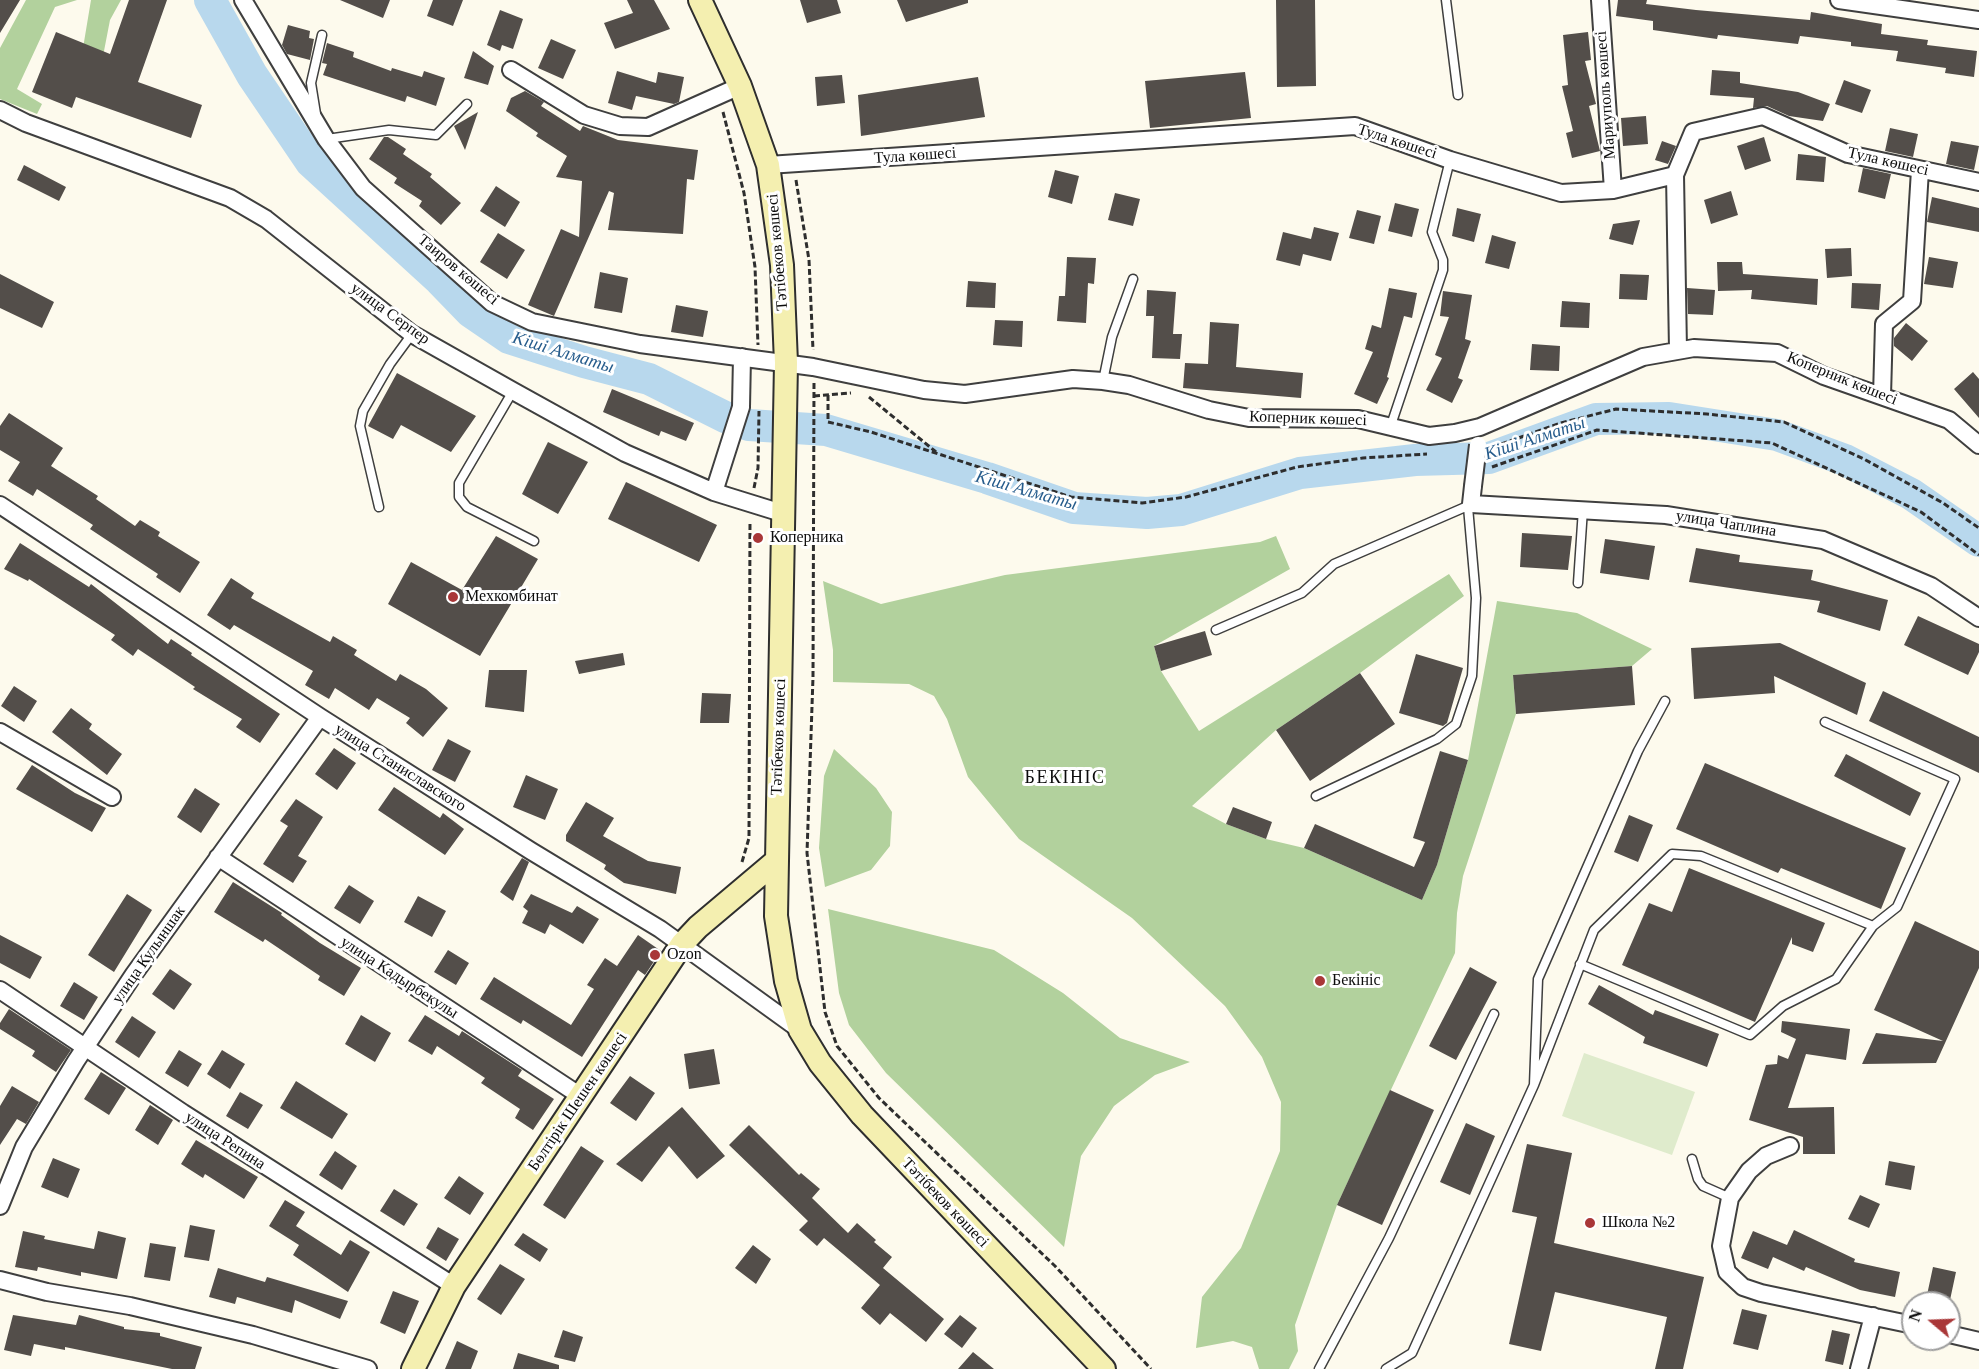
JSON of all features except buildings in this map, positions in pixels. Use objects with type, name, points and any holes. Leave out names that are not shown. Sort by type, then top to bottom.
[{"type":"main road","name":"Тәтібеков көшесі","points":[[700,0],[740,86],[768,165],[782,265],[786,363],[775,862],[776,916],[786,981],[800,1030],[820,1063],[862,1115],[1104,1369]]},
{"type":"main road","name":"Бөлтірік Шешен көшесі","points":[[413,1369],[454,1286],[682,944],[698,927],[775,862]]},
{"type":"street","name":"Таиров көшесі","points":[[243,0],[322,132],[363,188],[492,303],[532,322],[640,344],[786,363]]},
{"type":"street","name":"Мариуполь көшесі","points":[[1600,0],[1603,71],[1613,190]]},
{"type":"street","points":[[1839,0],[1979,20]]},
{"type":"street","points":[[511,70],[584,115],[620,126],[648,127],[740,86]]},
{"type":"street","name":"улица Серпер","points":[[0,111],[26,123],[230,198],[266,219],[412,334],[625,453],[714,492],[784,514]]},
{"type":"street","name":"Тула көшесі","points":[[768,165],[1355,126],[1450,160],[1561,193],[1613,190],[1676,176],[1693,132],[1763,116],[1848,154],[1979,182]]},
{"type":"street","points":[[1882,396],[1884,324],[1912,301],[1920,170]]},
{"type":"street","points":[[1676,176],[1678,350]]},
{"type":"street","name":"Коперник көшесі","points":[[786,363],[924,390],[965,394],[1073,379],[1103,381],[1129,385],[1209,410],[1250,418],[1358,418],[1391,425],[1413,434],[1429,436],[1480,427],[1643,357],[1694,348],[1777,353],[1824,376],[1949,420],[1979,445]]},
{"type":"street","points":[[714,492],[734,436],[750,357]]},
{"type":"street","points":[[1469,505],[1482,447],[1480,427]]},
{"type":"street","name":"улица Станиславского","points":[[0,505],[320,717],[682,944],[800,1030]]},
{"type":"street","name":"улица Чаплина","points":[[1469,505],[1583,508],[1666,515],[1823,540],[1931,586],[1979,618]]},
{"type":"street","name":"улица Кулыншак","points":[[0,1206],[24,1147],[85,1047],[218,857],[320,717]]},
{"type":"street","points":[[0,732],[112,797]]},
{"type":"street","name":"улица Кадырбекулы","points":[[218,857],[582,1097]]},
{"type":"street","name":"улица Репина","points":[[0,990],[193,1120],[454,1286]]},
{"type":"street","points":[[1790,1146],[1766,1156],[1730,1198],[1721,1246],[1727,1272],[1743,1287],[1777,1297],[1901,1323]]},
{"type":"street","points":[[0,1280],[47,1292],[130,1306],[253,1335],[368,1369]]},
{"type":"street","points":[[1859,1369],[1873,1316]]},
{"type":"street","points":[[1961,1337],[1979,1341]]},
{"type":"lane","points":[[1446,0],[1458,95]]},
{"type":"lane","points":[[322,35],[311,83],[322,132],[389,130],[436,135],[467,104]]},
{"type":"lane","points":[[1391,425],[1443,270],[1443,260],[1431,232],[1450,160]]},
{"type":"lane","points":[[1103,381],[1112,337],[1133,279]]},
{"type":"lane","points":[[380,507],[360,426],[363,411],[390,364],[412,334]]},
{"type":"lane","points":[[513,391],[459,483],[459,497],[467,507],[534,541]]},
{"type":"lane","points":[[1216,630],[1302,593],[1334,564],[1469,505],[1476,598],[1472,676],[1456,724],[1437,739],[1316,796]]},
{"type":"lane","points":[[1578,583],[1583,508]]},
{"type":"lane","points":[[1534,1085],[1538,979],[1638,752],[1665,702]]},
{"type":"lane","points":[[1580,964],[1750,1035],[1783,1006],[1836,979],[1873,926],[1897,907],[1955,779],[1825,722]]},
{"type":"lane","points":[[1386,1369],[1412,1353],[1534,1085],[1594,930],[1672,854],[1701,856],[1873,926]]},
{"type":"lane","points":[[1319,1369],[1389,1238],[1494,1014]]},
{"type":"lane","points":[[1692,1160],[1698,1179],[1703,1186],[1730,1198]]},
{"type":"path","points":[[717,96],[744,193],[754,267],[750,357]]},
{"type":"path","points":[[794,164],[809,260],[815,410],[813,677],[807,853],[825,1012],[837,1046],[879,1098],[1055,1266],[1151,1369]]},
{"type":"path","points":[[814,396],[854,393]]},
{"type":"path","points":[[828,395],[828,422],[871,432],[1071,497],[1142,503],[1186,497],[1297,467],[1363,458],[1438,453]]},
{"type":"path","points":[[863,396],[871,398],[940,455]]},
{"type":"path","points":[[1482,447],[1616,409],[1707,414],[1784,422],[1864,459],[1944,503],[1979,528]]},
{"type":"path","points":[[738,870],[749,838],[750,503],[758,468],[759,410]]},
{"type":"path","points":[[1483,470],[1597,430],[1772,443],[1921,512],[1979,555]]},
{"type":"green space","points":[[26,0],[77,0],[55,7],[17,89],[42,104],[37,114],[0,99],[0,48]]},
{"type":"green space","points":[[91,0],[121,0],[110,20],[104,51],[102,84],[80,66]]},
{"type":"green space","points":[[1276,536],[1290,569],[1154,646],[1161,671],[1199,731],[1449,574],[1464,596],[1360,673],[1276,730],[1192,806],[1226,824],[1266,839],[1304,848],[1422,900],[1437,865],[1468,760],[1497,601],[1577,613],[1652,649],[1632,666],[1513,675],[1516,714],[1463,876],[1457,913],[1455,953],[1337,1205],[1295,1325],[1298,1351],[1289,1369],[1259,1369],[1252,1347],[1233,1341],[1196,1348],[1202,1297],[1241,1248],[1280,1151],[1281,1102],[1262,1057],[1225,1006],[1132,918],[1019,839],[968,777],[947,719],[934,696],[909,684],[833,682],[833,650],[823,581],[881,604],[1005,575],[1260,542]]},
{"type":"green space","points":[[834,749],[876,788],[892,812],[890,846],[871,870],[825,887],[819,848],[824,776]]},
{"type":"green space","points":[[828,909],[994,950],[1063,993],[1120,1038],[1190,1062],[1155,1075],[1114,1106],[1081,1156],[1064,1247],[886,1073],[849,1025],[839,993]]},
{"type":"green space","points":[[1584,1053],[1695,1092],[1672,1155],[1562,1116]]},
{"type":"waterway","name":"Кіші Алматы","points":[[210,0],[252,75],[311,162],[440,280],[471,312],[509,338],[584,362],[649,379],[725,417],[749,425],[826,430],[987,478],[1074,508],[1147,513],[1181,510],[1300,473],[1415,460],[1489,458],[1596,419],[1669,418],[1777,435],[1845,460],[1911,494],[1979,541]]},
{"type":"place","name":"Коперника","points":[[758,538]]},
{"type":"place","name":"Мехкомбинат","points":[[453,597]]},
{"type":"place","name":"Ozon","points":[[655,955]]},
{"type":"place","name":"Бекініс","points":[[1320,981]]},
{"type":"place","name":"Школа №2","points":[[1590,1223]]},
{"type":"district","name":"БЕКІНІС","points":[[1065,778]]}]
